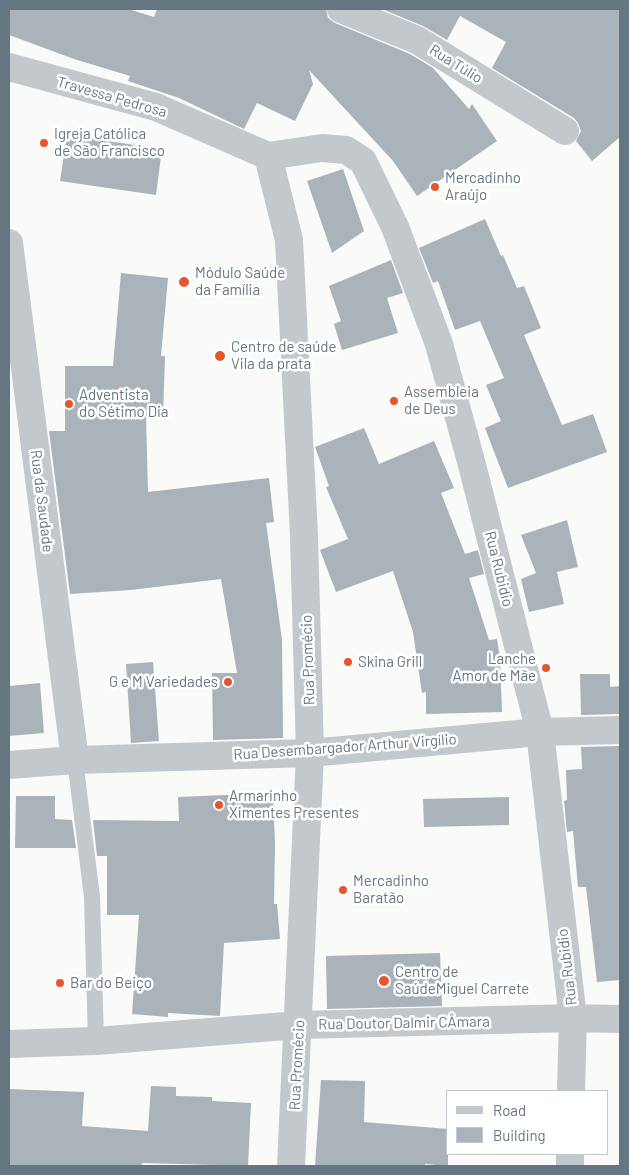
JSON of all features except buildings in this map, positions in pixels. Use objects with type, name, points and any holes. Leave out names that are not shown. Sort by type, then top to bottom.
[{"type":"street","name":"Rua Túlio","points":[[341,9],[417,40],[565,132]]},
{"type":"street","name":"Travessa Pedrosa","points":[[9,67],[156,107],[268,156]]},
{"type":"street","name":"Rua Rubidio","points":[[268,156],[322,148],[346,150],[363,161],[391,219],[439,344],[540,732],[573,1018],[571,1090]]},
{"type":"street","name":"Rua Promécio","points":[[268,156],[289,240],[304,526],[310,752],[292,1166]]},
{"type":"street","name":"Rua da Saudade","points":[[9,243],[75,760]]},
{"type":"street","name":"Rua Desembargador Arthur Virgílio","points":[[9,765],[75,760],[310,752],[540,732],[620,730]]},
{"type":"street","name":"Rua Doutor Dalmir CÂmara","points":[[9,1044],[96,1041],[299,1026],[573,1018],[620,1019]]},
{"type":"lane","points":[[75,760],[92,898],[96,1041]]},
{"type":"place","name":"Igreja Católica de São Francisco","points":[[44,143]]},
{"type":"place","name":"Mercadinho Araújo","points":[[435,187]]},
{"type":"place","name":"Módulo Saúde da Família","points":[[184,282]]},
{"type":"place","name":"Centro de saúde Vila da prata","points":[[220,356]]},
{"type":"place","name":"Assembleia de Deus","points":[[394,401]]},
{"type":"place","name":"Adventista do Sétimo Dia","points":[[69,404]]},
{"type":"place","name":"Skina Grill","points":[[348,662]]},
{"type":"place","name":"Lanche Amor de Mãe","points":[[546,668]]},
{"type":"place","name":"G e M Variedades","points":[[228,682]]},
{"type":"place","name":"Armarinho Ximentes Presentes","points":[[219,805]]},
{"type":"place","name":"Mercadinho Baratão","points":[[343,890]]},
{"type":"place","name":"Centro de SaúdeMiguel Carrete","points":[[384,981]]},
{"type":"place","name":"Bar do Beiço","points":[[60,983]]}]
